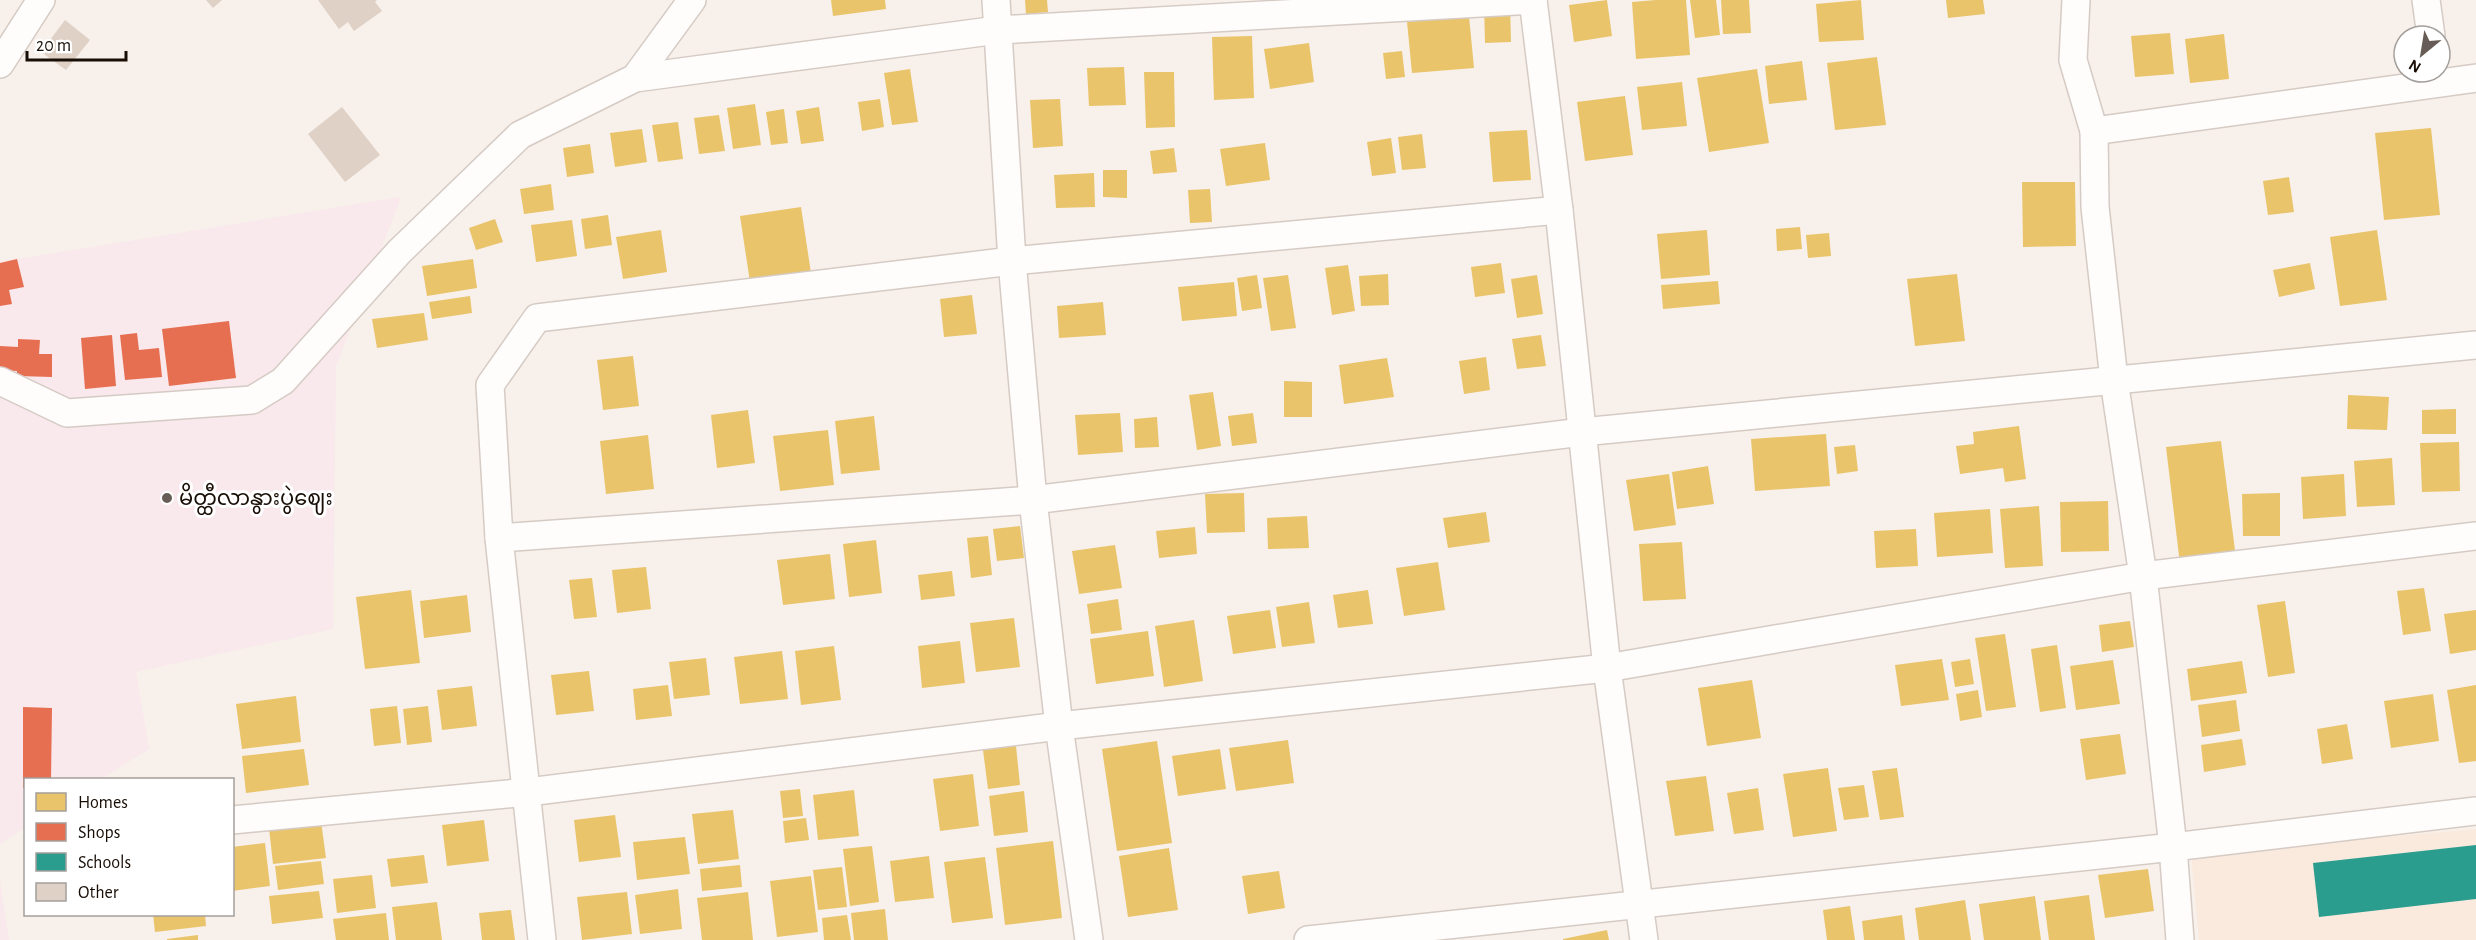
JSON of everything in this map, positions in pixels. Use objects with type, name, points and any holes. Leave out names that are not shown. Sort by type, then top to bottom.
[{"type":"street","points":[[0,64],[41,0]]},
{"type":"street","points":[[635,78],[692,0]]},
{"type":"street","points":[[996,0],[1012,261],[1033,500],[1059,726],[1089,940]]},
{"type":"street","points":[[0,381],[67,413],[252,400],[283,381],[399,252],[520,135],[635,78],[998,30],[1533,0],[1559,210],[1607,668],[1644,940]]},
{"type":"street","points":[[2076,0],[2073,60],[2094,131],[2095,207],[2114,380],[2143,576],[2173,847],[2180,940]]},
{"type":"street","points":[[2426,0],[2429,24]]},
{"type":"street","points":[[2452,78],[2476,78]]},
{"type":"street","points":[[2094,131],[2397,84]]},
{"type":"street","points":[[543,940],[500,538],[490,385],[537,318],[1012,261],[1559,210]]},
{"type":"street","points":[[500,538],[1033,500],[1582,432],[2476,345]]},
{"type":"street","points":[[234,820],[528,792],[1059,726],[1607,668],[2143,576],[2476,536]]},
{"type":"street","points":[[1308,940],[2173,847],[2476,810]]},
{"type":"shaded area","name":"မိတ္ထီလာနွားပွဲဈေး","points":[[401,197],[336,366],[333,629],[136,672],[149,749],[103,778],[24,778],[24,829],[0,844],[0,262]]},
{"type":"shaded area","points":[[2476,829],[2476,940],[2199,940],[2191,854]]},
{"type":"shaded area","points":[[0,880],[9,940],[0,940]]},
{"type":"building: Homes","points":[[831,0],[885,0],[886,9],[833,16]]},
{"type":"building: Homes","points":[[1025,0],[1047,0],[1048,12],[1026,14]]},
{"type":"building: Homes","points":[[1607,0],[1612,36],[1574,42],[1569,5]]},
{"type":"building: Homes","points":[[1686,0],[1690,55],[1636,59],[1632,2]]},
{"type":"building: Homes","points":[[1690,0],[1716,0],[1720,35],[1695,38]]},
{"type":"building: Homes","points":[[1721,0],[1749,0],[1751,33],[1723,34]]},
{"type":"building: Homes","points":[[1861,0],[1864,40],[1819,42],[1816,4]]},
{"type":"building: Homes","points":[[1946,0],[1983,0],[1985,14],[1948,18]]},
{"type":"building: Homes","points":[[1510,4],[1511,42],[1485,43],[1484,5]]},
{"type":"building: Homes","points":[[1469,16],[1474,68],[1412,73],[1407,22]]},
{"type":"building: Homes","points":[[2170,33],[2174,74],[2135,77],[2131,36]]},
{"type":"building: Homes","points":[[2224,34],[2229,79],[2190,83],[2185,39]]},
{"type":"building: Homes","points":[[1252,36],[1254,98],[1214,100],[1212,37]]},
{"type":"building: Homes","points":[[1309,43],[1314,82],[1270,89],[1264,49]]},
{"type":"building: Homes","points":[[1402,51],[1405,77],[1386,79],[1383,53]]},
{"type":"building: Homes","points":[[1877,57],[1886,125],[1835,130],[1827,63]]},
{"type":"building: Homes","points":[[1802,61],[1807,100],[1769,104],[1765,66]]},
{"type":"building: Homes","points":[[1124,67],[1126,105],[1089,106],[1087,68]]},
{"type":"building: Homes","points":[[910,69],[918,122],[892,125],[884,73]]},
{"type":"building: Homes","points":[[1757,69],[1769,143],[1709,152],[1697,78]]},
{"type":"building: Homes","points":[[1144,72],[1174,72],[1175,127],[1146,128]]},
{"type":"building: Homes","points":[[1682,82],[1687,126],[1642,130],[1637,87]]},
{"type":"building: Homes","points":[[1625,96],[1633,155],[1585,161],[1577,102]]},
{"type":"building: Homes","points":[[880,99],[884,127],[862,131],[858,102]]},
{"type":"building: Homes","points":[[1060,99],[1063,146],[1033,148],[1030,100]]},
{"type":"building: Homes","points":[[755,104],[761,145],[733,149],[727,108]]},
{"type":"building: Homes","points":[[819,107],[824,141],[801,144],[796,111]]},
{"type":"building: Homes","points":[[784,109],[788,143],[771,145],[766,112]]},
{"type":"building: Homes","points":[[719,115],[725,151],[699,154],[694,118]]},
{"type":"building: Homes","points":[[678,122],[683,159],[658,162],[652,125]]},
{"type":"building: Homes","points":[[2431,128],[2440,215],[2384,220],[2375,133]]},
{"type":"building: Homes","points":[[642,129],[647,162],[615,167],[610,133]]},
{"type":"building: Homes","points":[[1527,130],[1531,180],[1493,182],[1489,132]]},
{"type":"building: Homes","points":[[1422,134],[1426,168],[1402,170],[1398,137]]},
{"type":"building: Homes","points":[[1391,138],[1396,173],[1372,176],[1367,142]]},
{"type":"building: Homes","points":[[1265,143],[1270,180],[1226,186],[1220,149]]},
{"type":"building: Homes","points":[[590,144],[594,173],[567,177],[563,148]]},
{"type":"building: Homes","points":[[1174,148],[1177,172],[1153,174],[1150,151]]},
{"type":"building: Homes","points":[[1103,170],[1127,170],[1127,198],[1103,197]]},
{"type":"building: Homes","points":[[1094,173],[1095,207],[1056,208],[1054,175]]},
{"type":"building: Homes","points":[[2289,177],[2294,212],[2268,215],[2263,181]]},
{"type":"building: Homes","points":[[2022,182],[2075,182],[2076,246],[2023,247]]},
{"type":"building: Homes","points":[[551,184],[554,210],[524,214],[520,189]]},
{"type":"building: Homes","points":[[1210,189],[1212,222],[1190,223],[1188,190]]},
{"type":"building: Homes","points":[[801,207],[811,273],[750,282],[740,216]]},
{"type":"building: Homes","points":[[608,215],[612,245],[585,249],[581,219]]},
{"type":"building: Homes","points":[[495,219],[503,242],[476,250],[469,228]]},
{"type":"building: Homes","points":[[572,220],[577,256],[536,262],[531,225]]},
{"type":"building: Homes","points":[[1800,227],[1802,249],[1777,251],[1776,229]]},
{"type":"building: Homes","points":[[661,230],[667,272],[623,279],[616,237]]},
{"type":"building: Homes","points":[[1707,230],[1710,275],[1661,279],[1657,234]]},
{"type":"building: Homes","points":[[2377,230],[2387,300],[2340,306],[2330,237]]},
{"type":"building: Homes","points":[[1829,233],[1831,256],[1808,258],[1806,235]]},
{"type":"building: Homes","points":[[473,259],[477,288],[427,296],[422,266]]},
{"type":"building: Homes","points":[[1501,263],[1505,293],[1475,297],[1471,267]]},
{"type":"building: Homes","points":[[2310,263],[2315,289],[2279,297],[2273,270]]},
{"type":"building: Homes","points":[[1348,265],[1355,311],[1332,315],[1325,268]]},
{"type":"building: Homes","points":[[1388,274],[1389,305],[1361,306],[1359,276]]},
{"type":"building: Homes","points":[[1957,274],[1965,341],[1915,346],[1907,279]]},
{"type":"building: Homes","points":[[1257,275],[1262,308],[1242,311],[1237,278]]},
{"type":"building: Homes","points":[[1288,275],[1296,328],[1271,331],[1263,278]]},
{"type":"building: Homes","points":[[1537,275],[1543,314],[1517,318],[1511,279]]},
{"type":"building: Homes","points":[[1718,281],[1720,304],[1663,309],[1661,285]]},
{"type":"building: Homes","points":[[1234,282],[1237,316],[1182,321],[1178,287]]},
{"type":"building: Homes","points":[[972,295],[977,334],[944,337],[940,299]]},
{"type":"building: Homes","points":[[470,296],[472,313],[432,319],[429,302]]},
{"type":"building: Homes","points":[[1103,302],[1106,335],[1059,338],[1057,306]]},
{"type":"building: Homes","points":[[424,313],[428,340],[377,348],[372,319]]},
{"type":"building: Homes","points":[[1541,335],[1546,366],[1517,369],[1512,339]]},
{"type":"building: Homes","points":[[633,356],[639,406],[603,410],[597,360]]},
{"type":"building: Homes","points":[[1486,357],[1490,390],[1464,394],[1459,361]]},
{"type":"building: Homes","points":[[1387,358],[1394,397],[1344,404],[1339,365]]},
{"type":"building: Homes","points":[[1284,381],[1312,382],[1312,417],[1284,417]]},
{"type":"building: Homes","points":[[1213,392],[1221,446],[1197,450],[1189,395]]},
{"type":"building: Homes","points":[[2348,395],[2389,397],[2387,430],[2347,429]]},
{"type":"building: Homes","points":[[2456,409],[2456,434],[2422,434],[2422,410]]},
{"type":"building: Homes","points":[[748,410],[755,463],[717,468],[711,415]]},
{"type":"building: Homes","points":[[1120,413],[1123,452],[1078,455],[1075,415]]},
{"type":"building: Homes","points":[[1253,413],[1257,443],[1232,446],[1228,416]]},
{"type":"building: Homes","points":[[874,416],[880,470],[841,474],[835,421]]},
{"type":"building: Homes","points":[[1157,417],[1159,447],[1135,448],[1134,419]]},
{"type":"building: Homes","points":[[2019,426],[2026,479],[2005,482],[2003,468],[1960,474],[1956,446],[1974,444],[1973,432]]},
{"type":"building: Homes","points":[[828,430],[834,485],[780,491],[773,436]]},
{"type":"building: Homes","points":[[1826,434],[1830,486],[1755,491],[1751,439]]},
{"type":"building: Homes","points":[[648,435],[654,489],[606,494],[600,441]]},
{"type":"building: Homes","points":[[2221,441],[2236,558],[2180,564],[2166,447]]},
{"type":"building: Homes","points":[[2459,442],[2460,491],[2422,492],[2420,443]]},
{"type":"building: Homes","points":[[1855,445],[1858,471],[1837,474],[1834,447]]},
{"type":"building: Homes","points":[[2392,458],[2395,505],[2357,507],[2354,461]]},
{"type":"building: Homes","points":[[1708,466],[1714,504],[1677,509],[1672,472]]},
{"type":"building: Homes","points":[[1669,474],[1676,525],[1634,531],[1626,480]]},
{"type":"building: Homes","points":[[2344,474],[2346,516],[2303,519],[2301,477]]},
{"type":"building: Homes","points":[[1244,493],[1245,532],[1207,533],[1205,494]]},
{"type":"building: Homes","points":[[2280,493],[2280,536],[2243,536],[2242,494]]},
{"type":"building: Homes","points":[[2108,501],[2109,551],[2061,552],[2060,502]]},
{"type":"building: Homes","points":[[2039,506],[2043,566],[2005,568],[2000,509]]},
{"type":"building: Homes","points":[[1990,509],[1993,553],[1937,557],[1934,513]]},
{"type":"building: Homes","points":[[1486,512],[1490,542],[1448,548],[1443,518]]},
{"type":"building: Homes","points":[[1307,516],[1309,548],[1268,549],[1267,518]]},
{"type":"building: Homes","points":[[1020,526],[1024,558],[997,561],[993,529]]},
{"type":"building: Homes","points":[[1195,527],[1197,554],[1159,558],[1156,531]]},
{"type":"building: Homes","points":[[1916,529],[1918,566],[1876,568],[1874,531]]},
{"type":"building: Homes","points":[[988,536],[992,575],[971,578],[967,538]]},
{"type":"building: Homes","points":[[876,540],[882,593],[849,597],[843,544]]},
{"type":"building: Homes","points":[[1682,542],[1686,599],[1643,601],[1639,544]]},
{"type":"building: Homes","points":[[1115,545],[1122,588],[1079,594],[1072,551]]},
{"type":"building: Homes","points":[[830,554],[835,599],[783,605],[777,560]]},
{"type":"building: Homes","points":[[1438,562],[1445,610],[1404,616],[1396,568]]},
{"type":"building: Homes","points":[[646,567],[651,609],[617,613],[612,570]]},
{"type":"building: Homes","points":[[952,571],[955,596],[921,600],[918,575]]},
{"type":"building: Homes","points":[[592,578],[597,617],[574,619],[569,580]]},
{"type":"building: Homes","points":[[2424,588],[2431,631],[2403,635],[2397,591]]},
{"type":"building: Homes","points":[[411,590],[420,663],[365,669],[356,597]]},
{"type":"building: Homes","points":[[1368,590],[1373,624],[1338,628],[1333,595]]},
{"type":"building: Homes","points":[[467,595],[471,632],[424,638],[420,601]]},
{"type":"building: Homes","points":[[1118,599],[1122,630],[1091,634],[1087,604]]},
{"type":"building: Homes","points":[[2285,601],[2295,673],[2268,677],[2257,605]]},
{"type":"building: Homes","points":[[1309,602],[1315,643],[1282,647],[1276,607]]},
{"type":"building: Homes","points":[[1270,610],[1276,648],[1233,654],[1227,616]]},
{"type":"building: Homes","points":[[2476,610],[2476,650],[2450,654],[2444,614]]},
{"type":"building: Homes","points":[[1014,618],[1020,667],[976,672],[970,623]]},
{"type":"building: Homes","points":[[1194,620],[1203,681],[1164,687],[1155,626]]},
{"type":"building: Homes","points":[[2130,621],[2134,647],[2102,652],[2099,625]]},
{"type":"building: Homes","points":[[1148,631],[1154,676],[1096,684],[1090,639]]},
{"type":"building: Homes","points":[[2005,634],[2016,707],[1986,711],[1975,638]]},
{"type":"building: Homes","points":[[960,641],[965,683],[922,688],[918,646]]},
{"type":"building: Homes","points":[[2057,645],[2066,708],[2040,712],[2031,649]]},
{"type":"building: Homes","points":[[834,646],[841,700],[801,705],[795,651]]},
{"type":"building: Homes","points":[[782,651],[788,699],[740,704],[734,657]]},
{"type":"building: Homes","points":[[706,658],[710,695],[674,699],[669,662]]},
{"type":"building: Homes","points":[[1942,659],[1949,700],[1901,706],[1895,665]]},
{"type":"building: Homes","points":[[1970,659],[1974,684],[1955,687],[1951,662]]},
{"type":"building: Homes","points":[[2113,660],[2120,704],[2076,710],[2070,666]]},
{"type":"building: Homes","points":[[2242,661],[2247,693],[2191,701],[2187,669]]},
{"type":"building: Homes","points":[[589,671],[594,711],[556,715],[551,675]]},
{"type":"building: Homes","points":[[1752,680],[1761,738],[1707,746],[1698,688]]},
{"type":"building: Homes","points":[[668,685],[672,716],[636,720],[633,689]]},
{"type":"building: Homes","points":[[2476,685],[2476,761],[2459,763],[2447,690]]},
{"type":"building: Homes","points":[[472,686],[477,726],[442,730],[437,690]]},
{"type":"building: Homes","points":[[1978,690],[1982,717],[1960,721],[1956,694]]},
{"type":"building: Homes","points":[[2433,694],[2439,741],[2391,748],[2384,701]]},
{"type":"building: Homes","points":[[296,696],[301,742],[242,749],[236,704]]},
{"type":"building: Homes","points":[[2236,700],[2240,731],[2202,737],[2198,705]]},
{"type":"building: Homes","points":[[397,706],[401,743],[374,746],[370,709]]},
{"type":"building: Homes","points":[[428,706],[432,742],[407,745],[403,709]]},
{"type":"building: Homes","points":[[2347,724],[2353,759],[2322,764],[2317,729]]},
{"type":"building: Homes","points":[[2120,734],[2126,774],[2086,780],[2080,739]]},
{"type":"building: Homes","points":[[2242,739],[2246,765],[2204,772],[2201,745]]},
{"type":"building: Homes","points":[[1288,740],[1294,783],[1236,791],[1229,748]]},
{"type":"building: Homes","points":[[1157,741],[1172,843],[1117,851],[1102,749]]},
{"type":"building: Homes","points":[[1016,746],[1020,785],[988,789],[983,750]]},
{"type":"building: Homes","points":[[304,749],[309,785],[246,793],[242,756]]},
{"type":"building: Homes","points":[[1220,749],[1226,789],[1178,796],[1172,756]]},
{"type":"building: Homes","points":[[1828,768],[1837,831],[1793,837],[1783,774]]},
{"type":"building: Homes","points":[[1897,768],[1904,817],[1880,820],[1872,771]]},
{"type":"building: Homes","points":[[973,774],[979,826],[940,831],[933,779]]},
{"type":"building: Homes","points":[[1706,776],[1714,831],[1675,836],[1666,781]]},
{"type":"building: Homes","points":[[1864,785],[1869,817],[1844,820],[1838,788]]},
{"type":"building: Homes","points":[[1758,788],[1764,830],[1734,834],[1727,793]]},
{"type":"building: Homes","points":[[800,789],[803,816],[783,818],[780,791]]},
{"type":"building: Homes","points":[[854,790],[859,836],[818,840],[813,795]]},
{"type":"building: Homes","points":[[1024,791],[1028,832],[994,836],[989,796]]},
{"type":"building: Homes","points":[[733,810],[739,859],[698,864],[692,814]]},
{"type":"building: Homes","points":[[615,815],[621,857],[579,862],[574,820]]},
{"type":"building: Homes","points":[[806,818],[809,840],[785,843],[783,821]]},
{"type":"building: Homes","points":[[484,820],[489,861],[447,866],[442,825]]},
{"type":"building: Homes","points":[[321,821],[326,858],[273,864],[269,828]]},
{"type":"building: Homes","points":[[685,837],[690,874],[637,880],[633,842]]},
{"type":"building: Homes","points":[[1053,841],[1062,918],[1005,925],[996,848]]},
{"type":"building: Homes","points":[[265,843],[270,886],[234,891],[234,847]]},
{"type":"building: Homes","points":[[872,846],[879,902],[850,906],[843,849]]},
{"type":"building: Homes","points":[[1169,848],[1178,910],[1128,917],[1119,856]]},
{"type":"building: Homes","points":[[424,855],[428,883],[391,887],[387,859]]},
{"type":"building: Homes","points":[[929,856],[934,898],[895,902],[890,861]]},
{"type":"building: Homes","points":[[985,857],[993,918],[952,923],[944,862]]},
{"type":"building: Homes","points":[[321,861],[324,884],[278,890],[275,866]]},
{"type":"building: Homes","points":[[740,865],[742,887],[702,891],[700,869]]},
{"type":"building: Homes","points":[[842,867],[847,907],[818,910],[813,870]]},
{"type":"building: Homes","points":[[2148,869],[2154,911],[2105,918],[2098,875]]},
{"type":"building: Homes","points":[[1279,871],[1285,908],[1248,914],[1242,876]]},
{"type":"building: Homes","points":[[372,875],[376,908],[337,913],[333,879]]},
{"type":"building: Homes","points":[[811,876],[818,932],[777,937],[770,881]]},
{"type":"building: Homes","points":[[678,889],[682,929],[640,934],[635,895]]},
{"type":"building: Homes","points":[[319,891],[323,918],[272,924],[269,896]]},
{"type":"building: Homes","points":[[627,892],[632,934],[582,940],[577,897]]},
{"type":"building: Homes","points":[[748,892],[753,940],[702,940],[697,898]]},
{"type":"building: Homes","points":[[2089,895],[2095,940],[2049,940],[2044,901]]},
{"type":"building: Homes","points":[[2035,896],[2041,940],[1984,940],[1979,904]]},
{"type":"building: Homes","points":[[1965,900],[1971,940],[1919,940],[1915,908]]},
{"type":"building: Homes","points":[[437,902],[442,940],[396,940],[392,907]]},
{"type":"building: Homes","points":[[1850,906],[1855,940],[1827,940],[1823,910]]},
{"type":"building: Homes","points":[[885,909],[888,940],[854,940],[851,913]]},
{"type":"building: Homes","points":[[511,910],[515,940],[482,940],[479,913]]},
{"type":"building: Homes","points":[[386,913],[389,940],[336,940],[333,919]]},
{"type":"building: Homes","points":[[847,915],[851,940],[824,940],[822,918]]},
{"type":"building: Homes","points":[[1902,915],[1905,940],[1864,940],[1862,921]]},
{"type":"building: Homes","points":[[153,916],[205,916],[206,926],[155,932]]},
{"type":"building: Homes","points":[[1607,930],[1609,940],[1563,940],[1563,939]]},
{"type":"building: Homes","points":[[198,935],[198,940],[167,940],[167,939]]},
{"type":"building: Shops","points":[[17,259],[24,287],[9,290],[12,304],[0,306],[0,263]]},
{"type":"building: Shops","points":[[229,321],[236,378],[169,386],[162,329]]},
{"type":"building: Shops","points":[[137,333],[139,350],[159,348],[162,377],[125,380],[120,335]]},
{"type":"building: Shops","points":[[112,335],[116,386],[85,389],[81,338]]},
{"type":"building: Shops","points":[[18,339],[40,340],[39,354],[52,354],[52,377],[17,376],[17,371],[0,370],[0,346],[18,347]]},
{"type":"building: Shops","points":[[23,707],[52,708],[51,778],[24,778],[23,788]]},
{"type":"building: Schools","points":[[2476,845],[2476,899],[2319,917],[2313,863]]},
{"type":"building: Other","points":[[206,0],[222,0],[213,8]]},
{"type":"building: Other","points":[[318,0],[377,0],[375,2],[382,11],[354,31],[348,22],[339,29]]},
{"type":"building: Other","points":[[65,20],[90,40],[66,70],[41,52]]},
{"type":"building: Other","points":[[342,107],[380,155],[345,182],[308,134]]},
{"type":"place","name":"မိတ္ထီလာနွားပွဲဈေး","points":[[167,498]]}]
